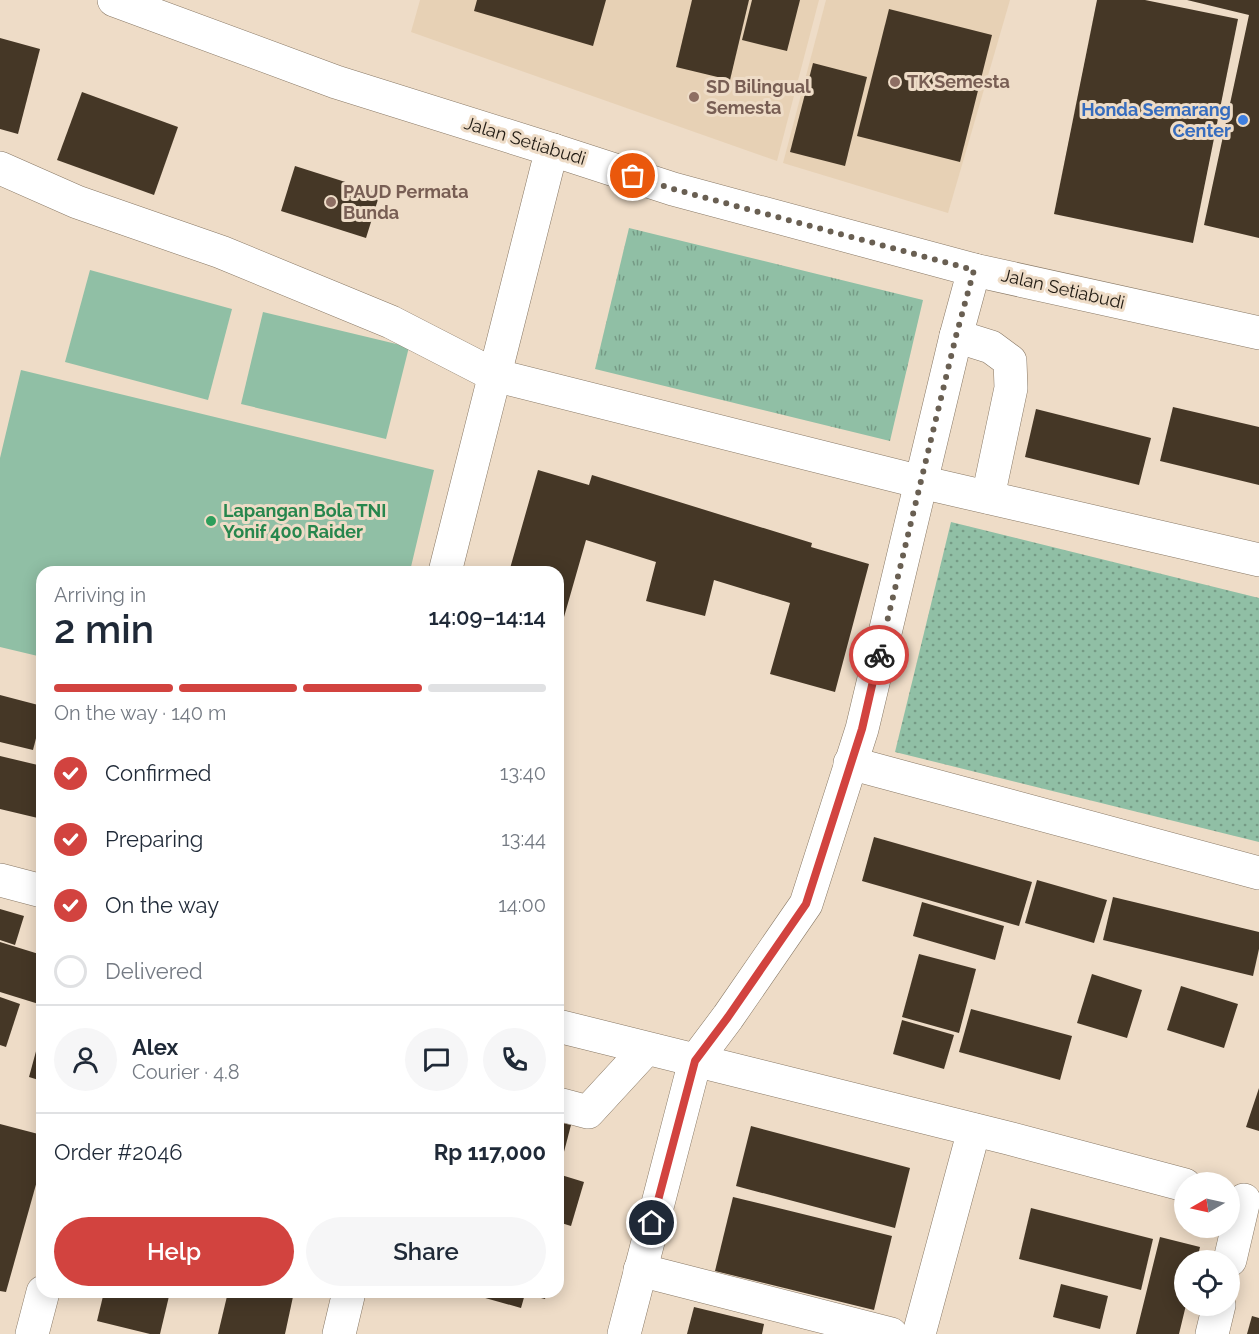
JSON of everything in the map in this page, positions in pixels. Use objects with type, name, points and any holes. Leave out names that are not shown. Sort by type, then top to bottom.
[{"type":"main road","name":"Jalan Setiabudi","points":[[114,0],[336,82],[673,189],[974,270],[1259,333]]},
{"type":"main road","points":[[446,566],[553,150]]},
{"type":"main road","points":[[0,168],[77,202],[222,252],[391,322],[494,375],[921,482],[1259,560]]},
{"type":"main road","points":[[624,1334],[695,1061],[806,904],[862,729],[956,336],[974,270]]},
{"type":"main road","points":[[956,336],[992,347],[1010,361],[1011,388],[988,497]]},
{"type":"main road","points":[[850,763],[1259,873]]},
{"type":"main road","points":[[0,880],[36,889]]},
{"type":"main road","points":[[564,1028],[1174,1182]]},
{"type":"main road","points":[[564,1106],[588,1112],[646,1049]]},
{"type":"main road","points":[[919,1334],[974,1130]]},
{"type":"main road","points":[[1232,1250],[1244,1201]]},
{"type":"main road","points":[[640,1270],[891,1334]]},
{"type":"main road","points":[[32,1334],[41,1298]]},
{"type":"main road","points":[[339,1334],[348,1298]]},
{"type":"main road","points":[[1212,1334],[1216,1316]]},
{"type":"shaded area","name":"SD Bilingual Semesta","points":[[420,0],[819,0],[777,161],[411,32]]},
{"type":"shaded area","name":"TK Semesta","points":[[826,0],[1010,0],[948,213],[783,163]]},
{"type":"green space","points":[[629,228],[923,300],[890,441],[595,369]]},
{"type":"green space","points":[[90,270],[232,309],[208,400],[65,362]]},
{"type":"green space","points":[[263,312],[409,347],[386,439],[241,404]]},
{"type":"green space","name":"Lapangan Bola TNI Yonif 400 Raider","points":[[21,370],[434,470],[411,566],[36,566],[36,656],[0,647],[0,458]]},
{"type":"green space","points":[[951,522],[1259,598],[1259,842],[895,752]]},
{"type":"building","points":[[477,0],[606,0],[593,46],[474,11]]},
{"type":"building","points":[[692,0],[749,0],[730,80],[676,67]]},
{"type":"building","points":[[752,0],[800,0],[787,51],[742,40]]},
{"type":"building","points":[[1097,0],[1145,0],[1238,19],[1193,243],[1054,214]]},
{"type":"building","name":"Honda Semarang Center","points":[[1187,0],[1259,0],[1259,238],[1204,225],[1249,15]]},
{"type":"building","points":[[889,9],[992,35],[960,162],[857,136]]},
{"type":"building","points":[[0,38],[40,49],[18,134],[0,129]]},
{"type":"building","points":[[813,63],[867,77],[845,166],[790,152]]},
{"type":"building","points":[[82,92],[178,127],[154,195],[57,160]]},
{"type":"building","name":"PAUD Permata Bunda","points":[[295,166],[380,193],[366,238],[281,211]]},
{"type":"building","points":[[1173,407],[1259,427],[1259,485],[1160,461]]},
{"type":"building","points":[[1036,409],[1151,438],[1139,485],[1025,457]]},
{"type":"building","points":[[538,470],[589,485],[592,475],[812,543],[811,547],[869,564],[835,692],[770,674],[790,603],[714,580],[705,616],[646,601],[656,562],[586,540],[564,617],[564,566],[511,566]]},
{"type":"building","points":[[0,695],[36,704],[36,738],[33,750],[0,742]]},
{"type":"building","points":[[0,756],[36,765],[36,818],[0,809]]},
{"type":"building","points":[[874,837],[1032,882],[1019,926],[862,881]]},
{"type":"building","points":[[1037,880],[1107,900],[1094,943],[1025,923]]},
{"type":"building","points":[[1113,897],[1259,932],[1259,949],[1253,976],[1103,940]]},
{"type":"building","points":[[922,902],[1004,926],[995,960],[913,936]]},
{"type":"building","points":[[0,909],[24,916],[15,945],[0,940]]},
{"type":"building","points":[[0,942],[36,953],[36,1003],[0,992]]},
{"type":"building","points":[[919,954],[976,969],[959,1033],[902,1017]]},
{"type":"building","points":[[1092,974],[1142,990],[1127,1038],[1077,1023]]},
{"type":"building","points":[[1181,986],[1238,1004],[1224,1048],[1167,1030]]},
{"type":"building","points":[[0,997],[20,1004],[6,1047],[0,1045]]},
{"type":"building","points":[[971,1009],[1072,1036],[1060,1080],[959,1052]]},
{"type":"building","points":[[902,1020],[954,1035],[944,1069],[893,1054]]},
{"type":"building","points":[[36,1051],[36,1079],[29,1077]]},
{"type":"building","points":[[1259,1088],[1259,1131],[1246,1127]]},
{"type":"building","points":[[564,1123],[571,1125],[564,1152]]},
{"type":"building","points":[[0,1124],[36,1133],[36,1184],[6,1292],[0,1291]]},
{"type":"building","points":[[751,1126],[910,1168],[895,1228],[736,1186]]},
{"type":"building","points":[[564,1176],[584,1182],[571,1226],[564,1224]]},
{"type":"building","points":[[733,1197],[892,1236],[874,1310],[715,1271]]},
{"type":"building","points":[[1031,1208],[1153,1239],[1141,1290],[1019,1259]]},
{"type":"building","points":[[1160,1237],[1200,1247],[1199,1250],[1174,1250],[1174,1316],[1183,1316],[1179,1334],[1136,1334]]},
{"type":"building","points":[[1061,1284],[1108,1296],[1100,1329],[1053,1317]]},
{"type":"building","points":[[103,1298],[169,1298],[160,1334],[150,1334],[97,1321]]},
{"type":"building","points":[[227,1298],[293,1298],[285,1334],[218,1334]]},
{"type":"building","points":[[485,1298],[524,1298],[521,1308]]},
{"type":"building","points":[[694,1307],[764,1324],[762,1334],[687,1334]]},
{"type":"building","points":[[1252,1316],[1259,1318],[1259,1334],[1247,1334]]},
{"type":"way so far","points":[[633,176],[673,189],[974,270],[879,655]]},
{"type":"place","name":"TK Semesta","points":[[895,82]]},
{"type":"place","name":"SD Bilingual Semesta","points":[[694,97]]},
{"type":"place","name":"Honda Semarang Center","points":[[1243,120]]},
{"type":"place","name":"PAUD Permata Bunda","points":[[331,202]]},
{"type":"place","name":"Lapangan Bola TNI Yonif 400 Raider","points":[[211,521]]},
{"type":"route","points":[[652,1223],[695,1061],[806,904],[862,729],[879,655]]}]
